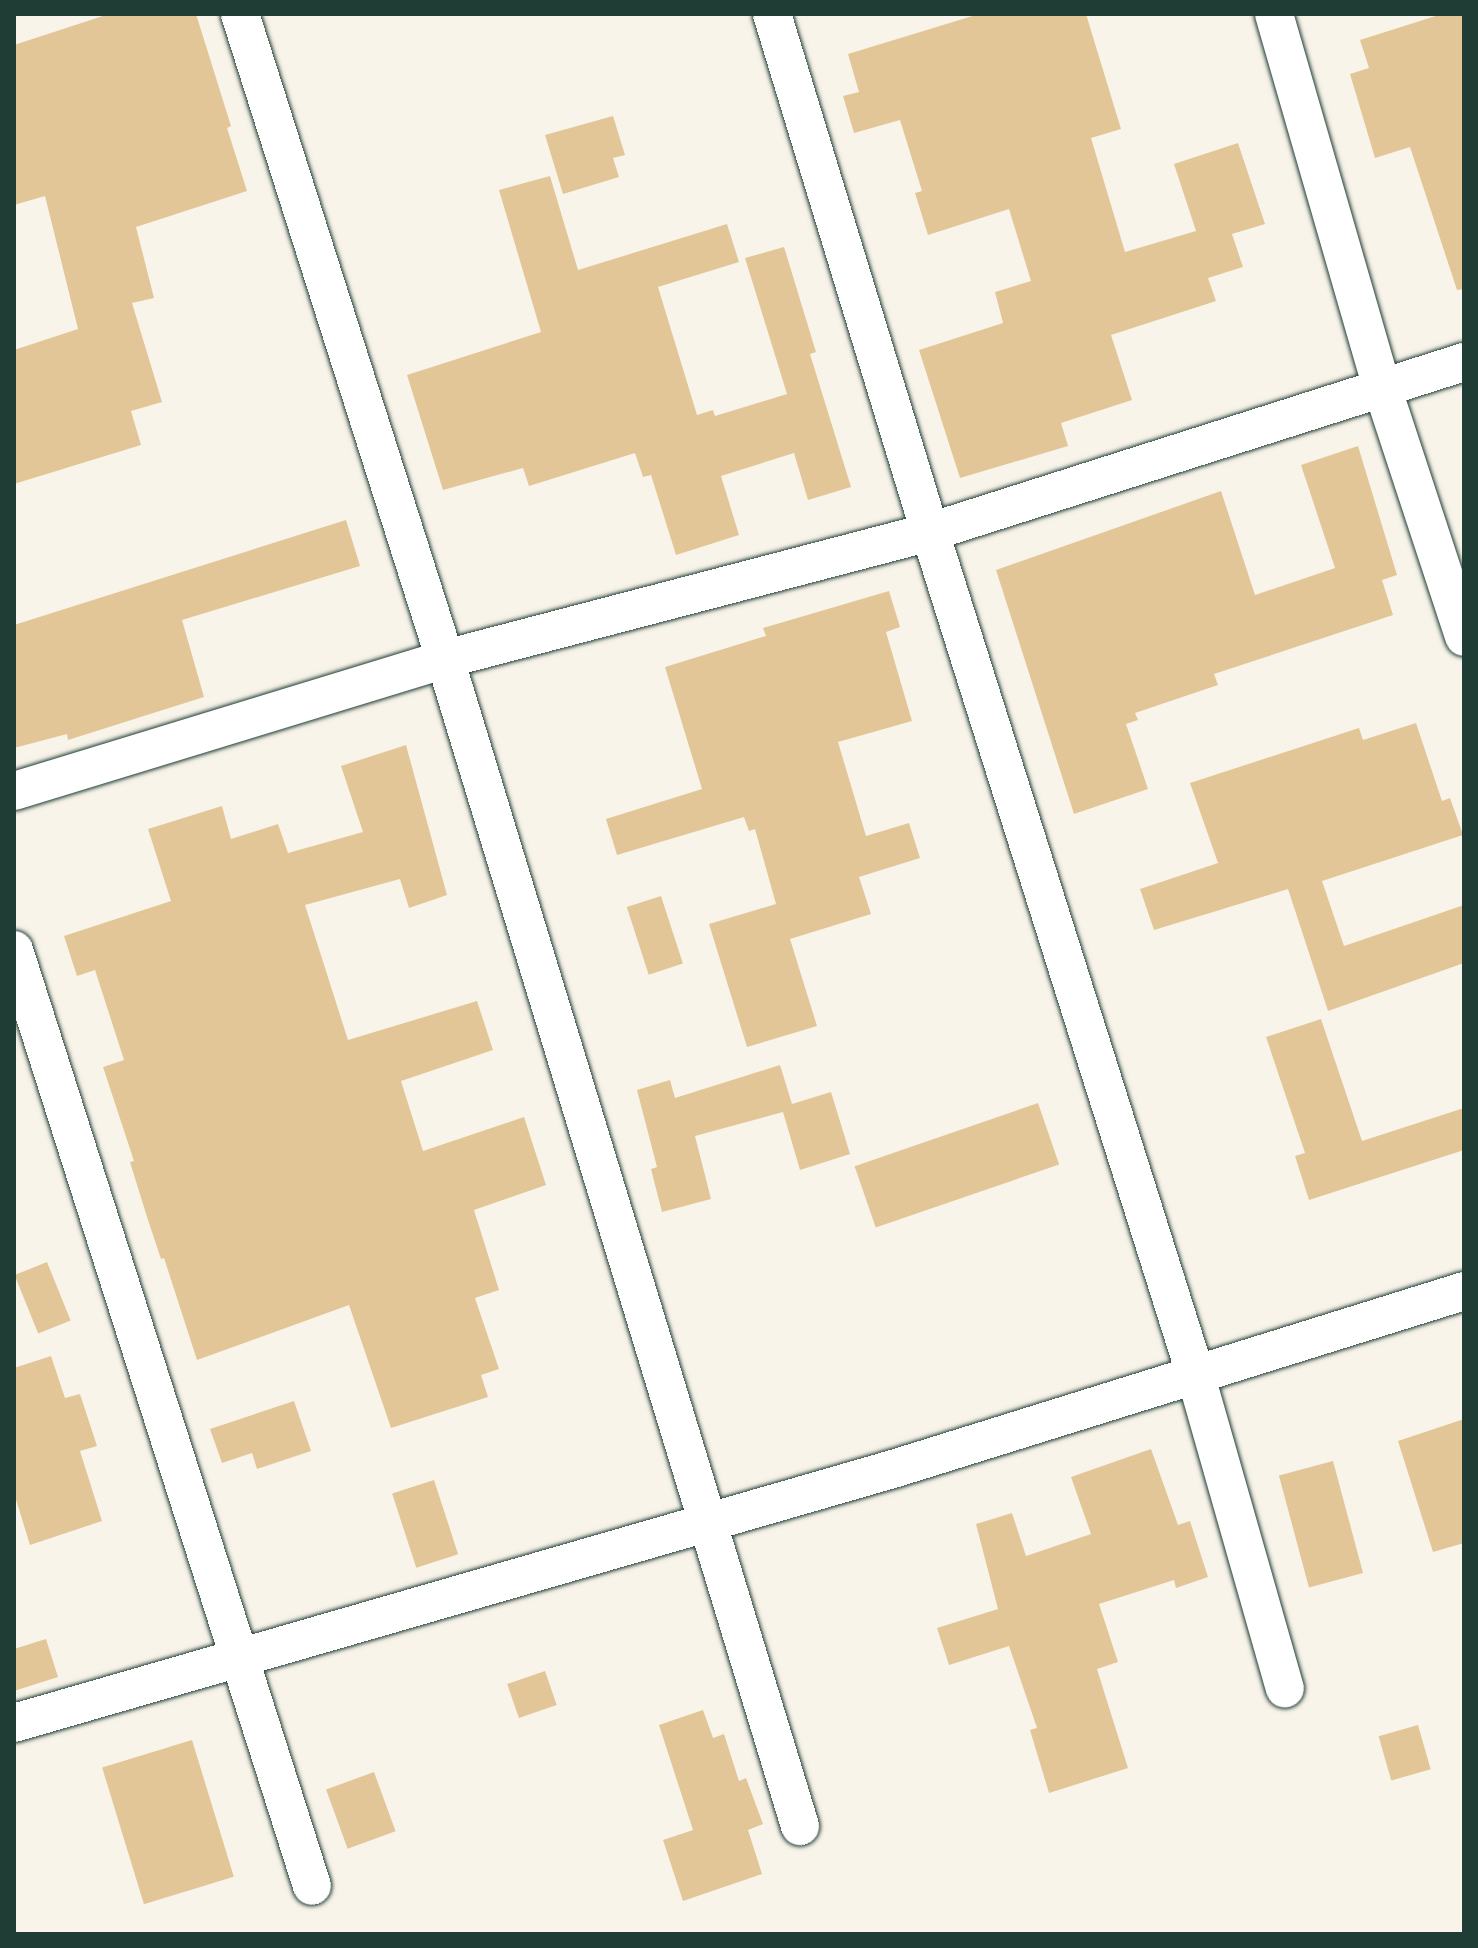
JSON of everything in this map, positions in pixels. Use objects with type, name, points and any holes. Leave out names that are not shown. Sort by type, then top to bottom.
[{"type":"street","points":[[240,14],[445,659],[800,1826]]},
{"type":"street","points":[[772,14],[930,532],[1195,1373],[1285,1688]]},
{"type":"street","points":[[1274,14],[1382,387],[1464,637]]},
{"type":"street","points":[[14,791],[445,659],[930,532],[1464,362]]},
{"type":"street","points":[[14,950],[312,1886]]},
{"type":"street","points":[[14,1723],[893,1469],[1464,1291]]},
{"type":"building","points":[[109,14],[196,14],[231,126],[227,128],[247,191],[136,227],[154,298],[132,303],[162,402],[131,411],[141,445],[14,484],[14,350],[78,329],[45,196],[14,205],[14,45]]},
{"type":"building","points":[[979,14],[1086,14],[1121,129],[1091,138],[1125,252],[1196,231],[1174,164],[1238,143],[1265,224],[1232,234],[1243,267],[1208,278],[1216,301],[1111,335],[1132,400],[1061,423],[1068,446],[960,478],[919,350],[1003,323],[995,292],[1031,281],[1009,209],[928,235],[915,193],[922,191],[900,120],[854,133],[843,96],[859,92],[848,54]]},
{"type":"building","points":[[1442,14],[1464,14],[1464,289],[1457,290],[1410,147],[1375,158],[1350,74],[1369,68],[1360,40]]},
{"type":"building","points":[[613,116],[625,155],[613,158],[619,177],[563,194],[545,135]]},
{"type":"building","points":[[550,176],[578,270],[727,224],[739,262],[658,287],[697,415],[713,410],[715,416],[787,394],[745,258],[784,247],[816,352],[810,354],[851,487],[808,500],[794,453],[721,476],[739,535],[676,555],[651,475],[643,477],[635,453],[529,486],[523,468],[443,490],[407,375],[541,332],[499,190]]},
{"type":"building","points":[[1358,446],[1397,575],[1382,580],[1393,615],[1214,674],[1218,685],[1135,713],[1138,720],[1126,724],[1148,789],[1074,814],[996,570],[1221,491],[1255,595],[1335,568],[1301,465]]},
{"type":"building","points":[[346,520],[360,566],[182,620],[204,697],[68,740],[67,734],[14,748],[14,625]]},
{"type":"building","points":[[889,591],[900,627],[886,632],[912,721],[838,742],[866,836],[909,823],[920,858],[859,877],[871,914],[790,939],[817,1026],[747,1047],[709,924],[776,904],[755,829],[749,831],[744,817],[617,855],[606,819],[702,789],[665,667],[766,636],[763,628]]},
{"type":"building","points":[[1416,723],[1442,801],[1450,798],[1463,835],[1322,881],[1344,946],[1464,905],[1464,963],[1328,1011],[1288,889],[1154,930],[1140,889],[1218,863],[1190,783],[1359,728],[1363,740]]},
{"type":"building","points":[[406,745],[447,895],[409,908],[400,879],[305,905],[348,1040],[477,1001],[493,1050],[401,1081],[423,1151],[524,1117],[546,1185],[474,1210],[499,1290],[475,1298],[499,1369],[481,1375],[488,1397],[391,1428],[349,1305],[197,1360],[164,1258],[161,1259],[147,1217],[130,1162],[134,1161],[103,1067],[124,1060],[95,970],[77,976],[64,936],[171,901],[148,829],[222,806],[231,839],[278,824],[288,853],[363,832],[341,766]]},
{"type":"building","points":[[661,896],[683,964],[649,975],[627,907]]},
{"type":"building","points":[[1321,1019],[1362,1141],[1464,1108],[1464,1150],[1309,1200],[1295,1156],[1305,1153],[1266,1037]]},
{"type":"building","points":[[780,1065],[792,1104],[831,1092],[850,1154],[800,1170],[783,1112],[695,1136],[711,1199],[662,1212],[651,1169],[657,1167],[637,1090],[670,1080],[675,1098]]},
{"type":"building","points":[[1038,1103],[1059,1164],[876,1228],[855,1166]]},
{"type":"building","points":[[47,1262],[71,1320],[38,1334],[15,1275]]},
{"type":"building","points":[[51,1356],[65,1398],[80,1394],[97,1446],[80,1451],[102,1521],[30,1545],[14,1493],[14,1368]]},
{"type":"building","points":[[294,1401],[311,1451],[257,1469],[252,1453],[222,1463],[210,1429]]},
{"type":"building","points":[[1464,1419],[1464,1543],[1433,1552],[1398,1441]]},
{"type":"building","points":[[1151,1449],[1178,1525],[1190,1521],[1208,1577],[1176,1588],[1174,1580],[1099,1604],[1118,1662],[1097,1669],[1128,1768],[1049,1793],[1030,1730],[1037,1728],[1009,1646],[949,1665],[937,1628],[998,1609],[976,1524],[1012,1513],[1026,1556],[1091,1534],[1071,1477]]},
{"type":"building","points":[[1333,1461],[1363,1573],[1309,1588],[1279,1475]]},
{"type":"building","points":[[434,1480],[458,1554],[416,1568],[392,1494]]},
{"type":"building","points":[[46,1639],[58,1677],[14,1691],[14,1649]]},
{"type":"building","points":[[545,1671],[557,1705],[519,1718],[507,1684]]},
{"type":"building","points":[[703,1710],[713,1738],[724,1734],[739,1781],[746,1778],[763,1824],[748,1830],[762,1874],[683,1901],[663,1840],[693,1830],[659,1725]]},
{"type":"building","points":[[1418,1725],[1431,1769],[1391,1781],[1379,1736]]},
{"type":"building","points":[[192,1740],[234,1877],[144,1904],[102,1767]]},
{"type":"building","points":[[374,1772],[396,1831],[348,1849],[326,1789]]}]
